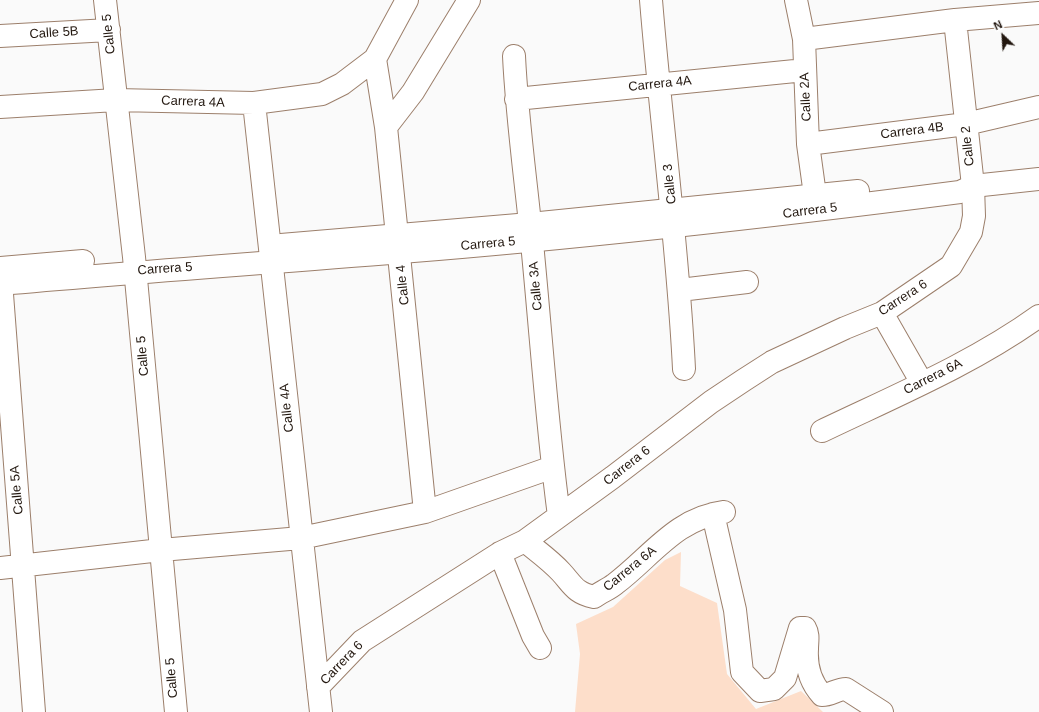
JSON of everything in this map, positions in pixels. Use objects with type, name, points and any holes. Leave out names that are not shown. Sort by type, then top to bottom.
[{"type":"street","name":"Calle 5","points":[[105,0],[135,264],[176,712]]},
{"type":"street","points":[[375,59],[407,0]]},
{"type":"street","points":[[386,126],[413,92],[469,0]]},
{"type":"street","name":"Calle 3","points":[[651,0],[658,84],[680,290],[684,369]]},
{"type":"street","name":"Calle 2A","points":[[796,0],[804,40],[808,144],[815,195]]},
{"type":"street","points":[[804,40],[955,20],[1039,13]]},
{"type":"street","name":"Calle 2","points":[[951,266],[971,232],[974,216],[973,186],[955,20]]},
{"type":"street","name":"Calle 5B","points":[[0,36],[109,30]]},
{"type":"street","name":"Calle 3A","points":[[514,56],[516,99],[531,232],[559,516]]},
{"type":"street","name":"Carrera 4A","points":[[0,107],[116,100],[254,103],[322,94],[342,84],[375,59]]},
{"type":"street","name":"Calle 4","points":[[375,59],[386,126],[425,512]]},
{"type":"street","name":"Carrera 4A","points":[[516,99],[804,70]]},
{"type":"street","name":"Calle 4A","points":[[254,103],[321,712]]},
{"type":"street","name":"Carrera 4B","points":[[808,144],[966,124],[1039,107]]},
{"type":"street","name":"Carrera 5","points":[[673,217],[815,195],[964,180],[973,186]]},
{"type":"street","name":"Carrera 5","points":[[0,276],[531,232],[673,217],[960,192],[973,186],[1039,180]]},
{"type":"street","name":"Carrera 6","points":[[318,687],[362,641],[500,553],[526,541],[711,402],[744,380],[772,362],[845,328],[882,313],[951,266]]},
{"type":"street","name":"Calle 5A","points":[[0,276],[34,712]]},
{"type":"street","points":[[680,290],[747,282]]},
{"type":"street","points":[[882,313],[922,383]]},
{"type":"street","name":"Carrera 6A","points":[[822,431],[922,383],[1014,334],[1039,316]]},
{"type":"street","points":[[0,568],[160,550],[301,538],[425,512],[553,467]]},
{"type":"street","name":"Carrera 6A","points":[[526,541],[561,572],[572,586],[583,594],[594,596],[615,584],[675,533],[693,520],[718,513],[735,610],[738,650],[742,672],[751,683],[760,691],[774,689],[785,678],[800,628],[805,628],[808,633],[807,651],[810,676],[822,696],[829,695],[840,689],[846,690],[882,712]]},
{"type":"street","points":[[500,553],[533,636],[540,648]]},
{"type":"shaded area","points":[[681,552],[680,586],[717,603],[727,674],[756,709],[801,691],[823,712],[575,712],[580,654],[576,624],[613,607],[665,560]]}]
